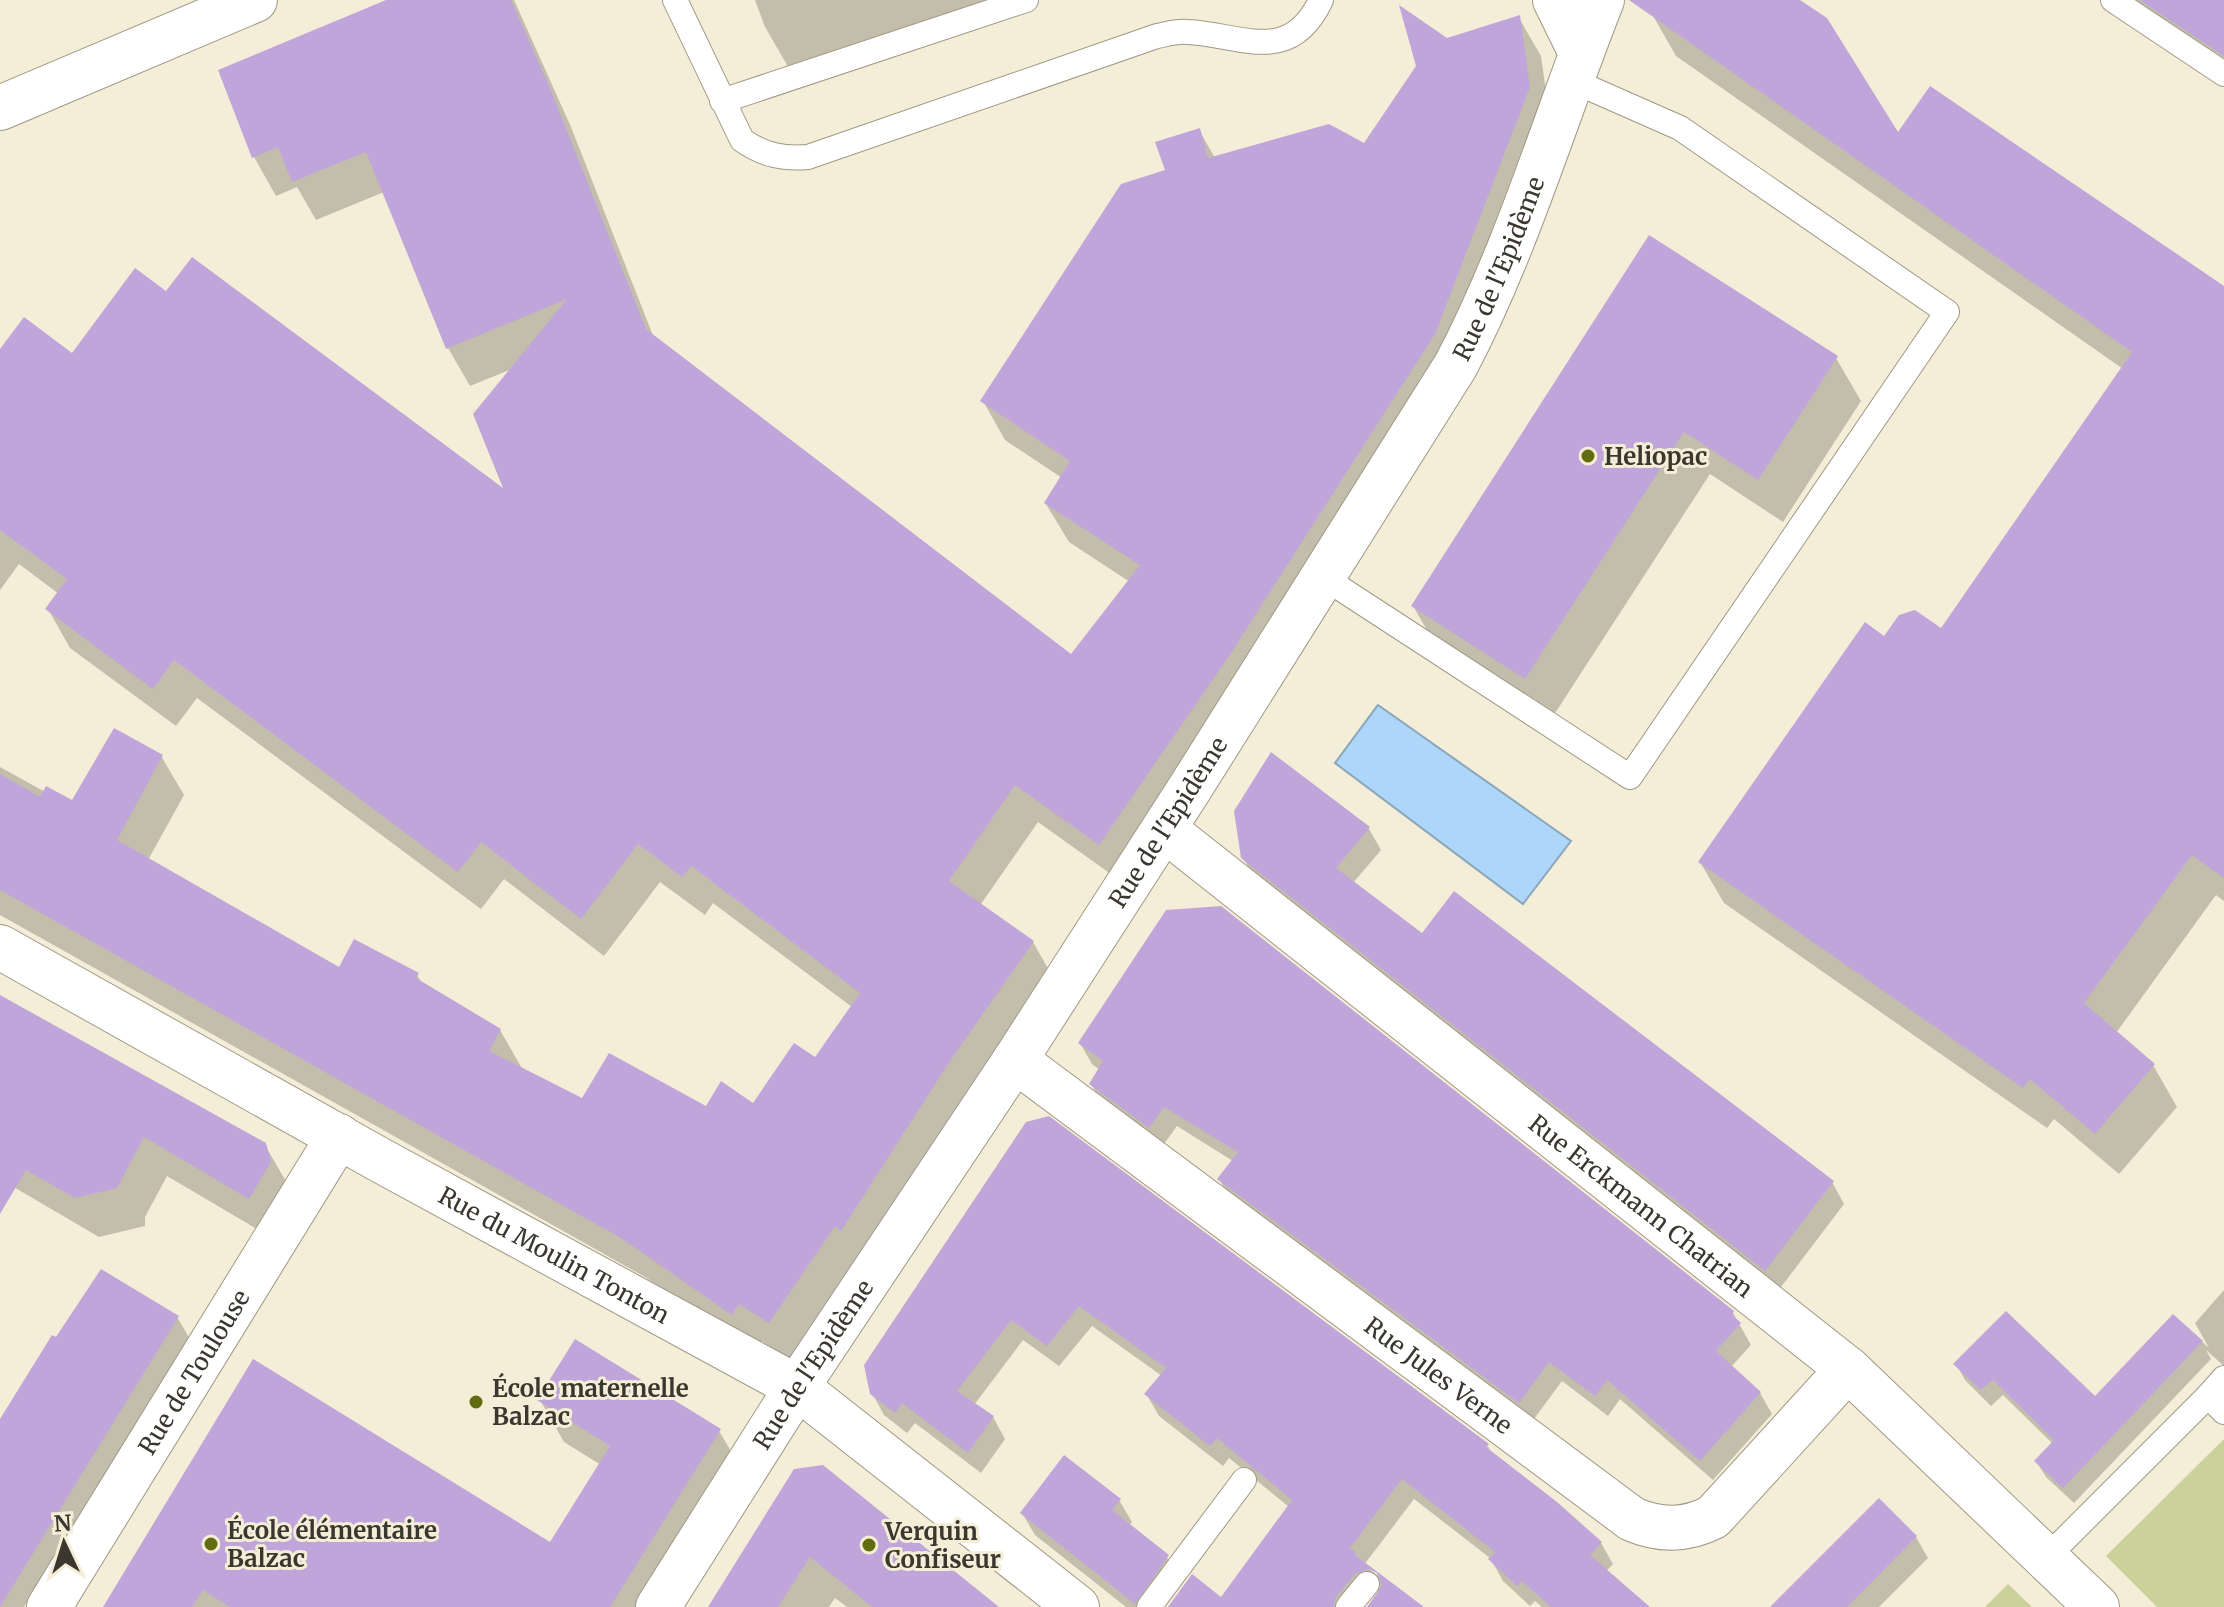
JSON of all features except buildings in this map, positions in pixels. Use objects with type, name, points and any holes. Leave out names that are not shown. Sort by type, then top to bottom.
[{"type":"street","points":[[0,108],[255,0]]},
{"type":"street","points":[[1555,0],[1576,66]]},
{"type":"street","name":"Rue de l'Epidème","points":[[658,1607],[797,1387],[1015,1060],[1164,829],[1456,365],[1477,326],[1602,0]]},
{"type":"street","name":"Rue Erckmann Chatrian","points":[[1164,829],[1848,1369],[2097,1607]]},
{"type":"street","name":"Rue du Moulin Tonton","points":[[0,947],[797,1387],[1077,1607]]},
{"type":"street","name":"Rue Jules Verne","points":[[1015,1060],[1632,1519],[1647,1525],[1680,1528],[1698,1525],[1713,1517],[1848,1369]]},
{"type":"street","name":"Rue de Toulouse","points":[[49,1607],[339,1136]]},
{"type":"lane","points":[[675,0],[742,140],[754,149],[780,157],[808,157],[1157,36],[1186,31],[1257,43],[1286,38],[1312,17],[1321,0]]},
{"type":"lane","points":[[722,101],[1026,0]]},
{"type":"lane","points":[[2113,0],[2224,74]]},
{"type":"lane","points":[[1323,577],[1630,777],[1947,312],[1680,128],[1576,66]]},
{"type":"lane","points":[[2046,1558],[2219,1395]]},
{"type":"lane","points":[[1149,1607],[1244,1480]]},
{"type":"lane","points":[[1348,1607],[1367,1584]]},
{"type":"green space","points":[[2224,1439],[2224,1607],[2157,1607],[2106,1556]]},
{"type":"green space","points":[[2008,1584],[2032,1607],[1985,1607]]},
{"type":"water","points":[[1378,705],[1571,841],[1523,904],[1335,763]]},
{"type":"place","name":"Heliopac","points":[[1588,456]]},
{"type":"place","name":"École maternelle Balzac","points":[[476,1402]]},
{"type":"place","name":"École élémentaire Balzac","points":[[211,1544]]},
{"type":"place","name":"Verquin Confiseur","points":[[869,1545]]}]
